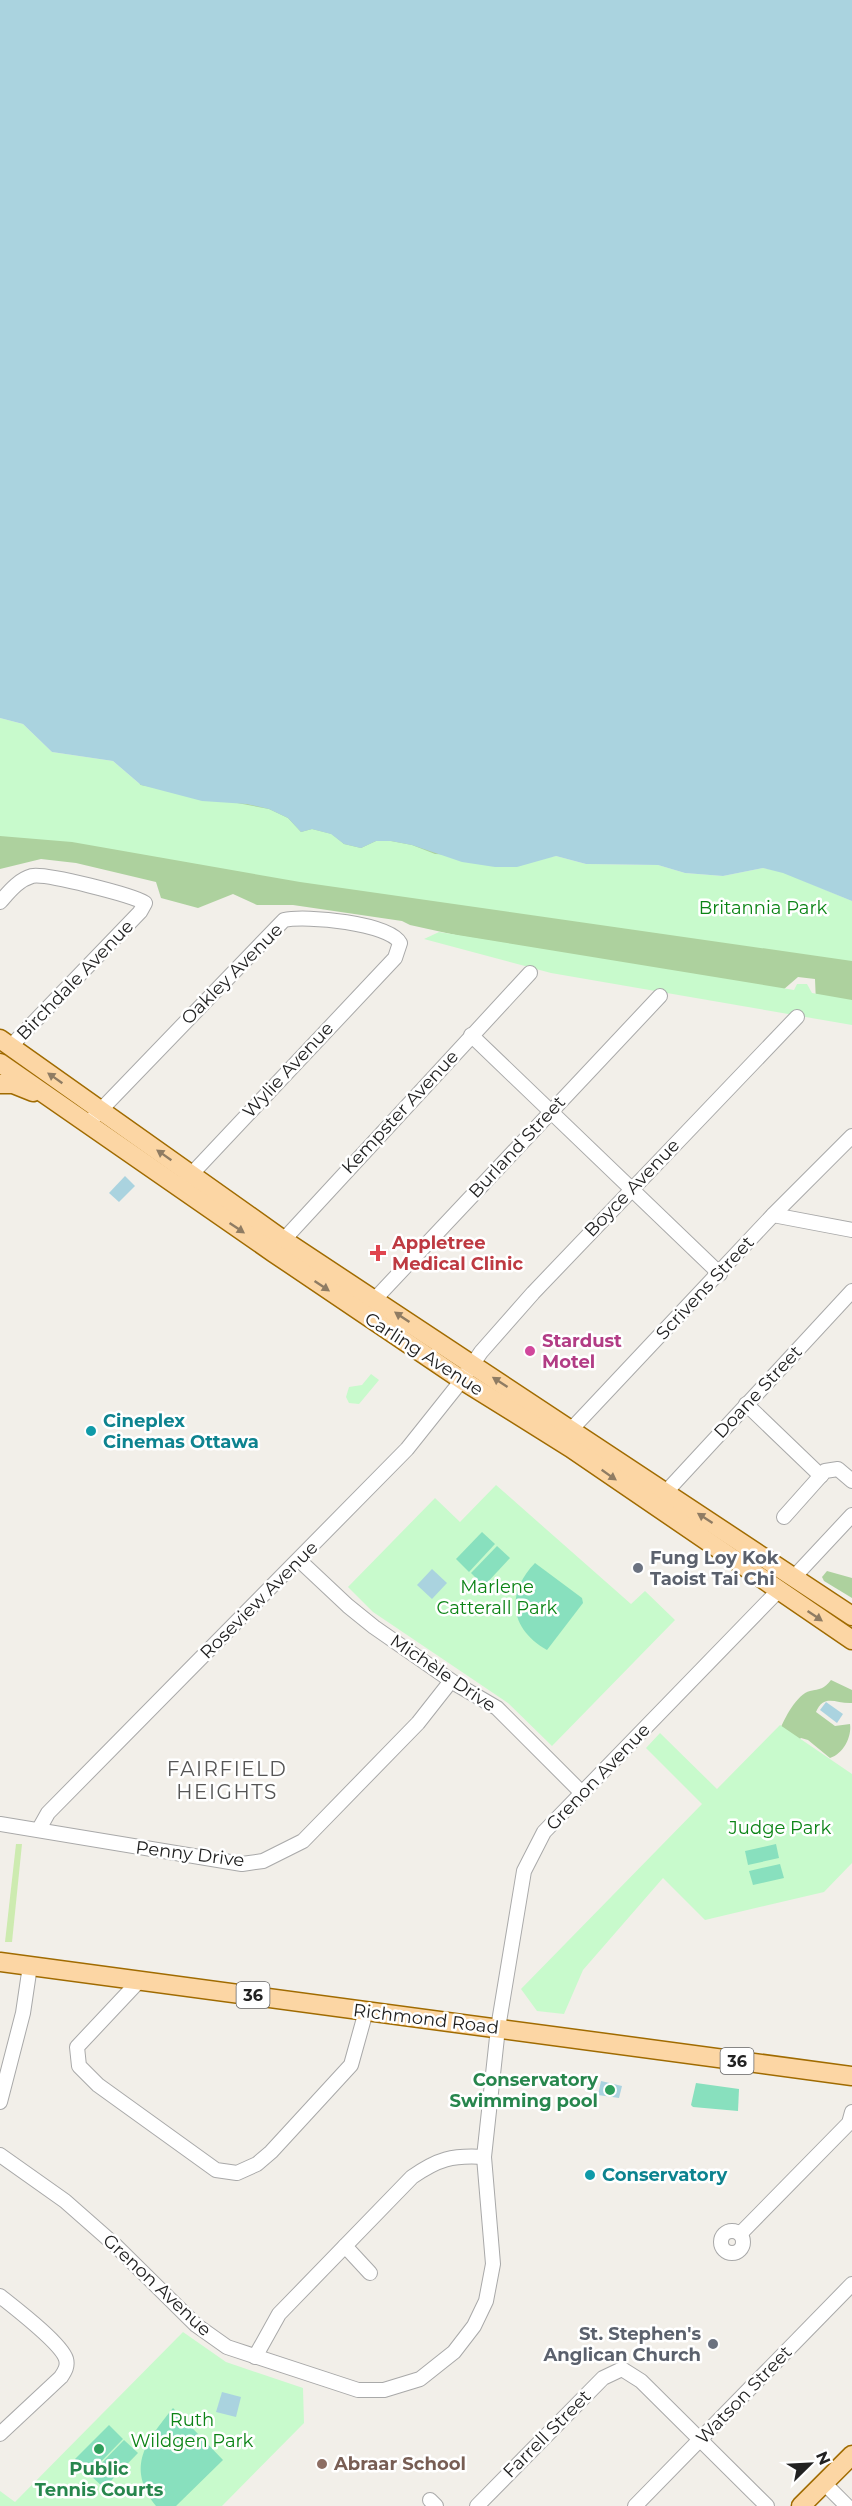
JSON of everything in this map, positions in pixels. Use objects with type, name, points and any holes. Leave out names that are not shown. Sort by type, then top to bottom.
[{"type":"main road","name":"Carling Avenue","points":[[3,1048],[94,1117],[178,1188],[375,1299],[473,1364],[778,1591],[852,1641]]},
{"type":"main road","name":"Carling Avenue","points":[[0,1063],[59,1103],[94,1117],[191,1174],[278,1246],[462,1380],[566,1435],[665,1493],[795,1576],[852,1616]]},
{"type":"main road","points":[[0,1084],[22,1087],[59,1103]]},
{"type":"main road","name":"Richmond Road","points":[[0,1962],[852,2076]]},
{"type":"main road","points":[[801,2506],[852,2455]]},
{"type":"street","name":"Birchdale Avenue","points":[[0,902],[18,883],[34,876],[80,884],[145,903],[140,912],[3,1048]]},
{"type":"street","name":"Oakley Avenue","points":[[94,1117],[284,920],[307,917],[378,929],[397,937],[400,943],[399,952]]},
{"type":"street","name":"Wylie Avenue","points":[[178,1188],[399,952]]},
{"type":"street","name":"Kempster Avenue","points":[[278,1246],[530,973]]},
{"type":"street","name":"Burland Street","points":[[375,1299],[660,996]]},
{"type":"street","name":"Boyce Avenue","points":[[473,1364],[532,1293],[797,1017]]},
{"type":"street","points":[[471,1035],[720,1274]]},
{"type":"street","name":"Scrivens Street","points":[[566,1435],[720,1274],[773,1215],[852,1136]]},
{"type":"street","points":[[773,1215],[852,1230]]},
{"type":"street","name":"Doane Street","points":[[665,1493],[852,1291]]},
{"type":"street","name":"Roseview Avenue","points":[[39,1829],[48,1813],[407,1449],[473,1364]]},
{"type":"street","points":[[746,1404],[821,1476]]},
{"type":"street","points":[[784,1517],[831,1468],[838,1469],[852,1481]]},
{"type":"street","points":[[795,1576],[852,1515]]},
{"type":"street","name":"Michèle Drive","points":[[299,1560],[348,1606],[451,1681],[497,1708],[581,1792]]},
{"type":"street","name":"Grenon Avenue","points":[[0,2155],[65,2201],[115,2245],[196,2325],[227,2347],[358,2390],[384,2390],[403,2385],[420,2379],[438,2367],[454,2352],[474,2326],[486,2301],[493,2264],[484,2157],[498,2028],[524,1871],[542,1836],[581,1792],[778,1591]]},
{"type":"street","name":"Penny Drive","points":[[0,1824],[242,1864],[263,1861],[303,1841],[418,1724],[451,1681]]},
{"type":"street","points":[[0,2102],[23,2013],[30,1966]]},
{"type":"street","points":[[140,1980],[76,2047],[79,2066],[98,2085],[216,2170],[237,2173],[256,2164],[271,2152],[351,2065],[366,2011]]},
{"type":"street","points":[[740,2234],[849,2123],[852,2112]]},
{"type":"street","points":[[255,2357],[279,2314],[412,2177],[431,2164],[450,2157],[484,2157]]},
{"type":"street","points":[[345,2246],[370,2273]]},
{"type":"street","name":"Watson Street","points":[[635,2506],[852,2284]]},
{"type":"street","points":[[0,2296],[31,2321],[57,2347],[66,2358],[67,2367],[61,2377],[0,2434]]},
{"type":"street","name":"Farrell Street","points":[[477,2506],[603,2378],[622,2369],[641,2381],[700,2441]]},
{"type":"street","points":[[700,2441],[767,2506]]},
{"type":"street","points":[[824,2483],[847,2506]]},
{"type":"green space","name":"Britannia Park","points":[[0,718],[23,724],[52,752],[113,761],[141,785],[269,809],[288,818],[301,832],[312,829],[332,834],[344,844],[361,848],[376,841],[391,841],[412,845],[435,854],[539,859],[556,856],[586,864],[658,865],[685,873],[723,876],[763,868],[783,872],[852,901],[852,961],[300,882],[72,842],[0,836]]},
{"type":"green space","name":"Britannia Park","points":[[0,758],[852,915],[852,1006],[816,1003],[815,979],[798,977],[783,990],[460,936],[410,925],[402,921],[293,905],[257,905],[233,894],[198,908],[161,898],[156,882],[76,863],[41,859],[0,869]]},
{"type":"green space","points":[[439,932],[794,990],[797,984],[807,984],[812,993],[852,1000],[852,1025],[551,973],[424,939]]},
{"type":"green space","points":[[371,1374],[379,1380],[359,1404],[349,1403],[346,1397],[349,1387],[362,1385]]},
{"type":"green space","name":"Marlene Catterall Park","points":[[496,1485],[631,1604],[645,1591],[675,1620],[552,1746],[508,1703],[373,1612],[348,1587],[435,1498],[460,1522]]},
{"type":"green space","points":[[482,1532],[495,1544],[469,1572],[456,1559]]},
{"type":"green space","points":[[497,1546],[510,1558],[484,1586],[471,1573]]},
{"type":"green space","points":[[535,1563],[582,1598],[583,1603],[547,1650],[525,1632],[516,1610],[519,1587]]},
{"type":"green space","points":[[827,1571],[852,1578],[852,1598],[824,1581],[822,1577]]},
{"type":"green space","points":[[831,1680],[852,1690],[852,1703],[827,1701],[819,1706],[816,1712],[835,1726],[850,1724],[850,1734],[846,1744],[839,1753],[830,1758],[808,1740],[801,1738],[796,1742],[780,1730],[800,1697],[824,1687]]},
{"type":"green space","name":"Judge Park","points":[[780,1725],[852,1774],[852,1863],[824,1892],[705,1920],[663,1878],[583,1970],[564,2014],[537,2011],[521,1989],[702,1804],[646,1748],[660,1733],[717,1789]]},
{"type":"green space","points":[[16,1844],[22,1844],[12,1942],[5,1942]]},
{"type":"green space","points":[[776,1844],[779,1858],[748,1865],[745,1851]]},
{"type":"green space","points":[[780,1864],[784,1878],[753,1885],[749,1871]]},
{"type":"green space","points":[[696,2083],[739,2089],[738,2111],[693,2107],[691,2105]]},
{"type":"green space","name":"Ruth Wildgen Park","points":[[183,2332],[226,2362],[303,2388],[304,2423],[222,2506],[0,2506],[0,2491],[15,2502]]},
{"type":"green space","points":[[173,2408],[223,2460],[176,2506],[156,2506],[142,2478],[143,2454],[155,2432]]},
{"type":"green space","name":"Public Tennis Courts","points":[[109,2425],[123,2439],[89,2474],[75,2459]]},
{"type":"green space","points":[[124,2440],[138,2453],[104,2488],[90,2475]]},
{"type":"water","points":[[0,0],[852,0],[852,901],[783,873],[763,868],[723,876],[685,873],[658,865],[586,864],[556,856],[517,867],[495,867],[462,862],[412,845],[391,841],[376,841],[361,848],[344,844],[331,834],[312,829],[301,832],[288,818],[269,809],[247,804],[202,801],[141,785],[113,761],[52,752],[23,724],[0,718]]},
{"type":"water","points":[[125,1176],[135,1186],[119,1202],[109,1193]]},
{"type":"water","points":[[432,1569],[447,1583],[432,1599],[417,1585]]},
{"type":"water","points":[[826,1702],[843,1714],[837,1723],[820,1710]]},
{"type":"water","name":"Conservatory Swimming pool","points":[[601,2081],[622,2086],[619,2098],[598,2095]]},
{"type":"water","points":[[222,2392],[241,2397],[236,2417],[216,2412]]},
{"type":"place","name":"Appletree Medical Clinic","points":[[378,1253]]},
{"type":"place","name":"Stardust Motel","points":[[530,1351]]},
{"type":"place","name":"Cineplex Cinemas Ottawa","points":[[91,1431]]},
{"type":"place","name":"Fung Loy Kok Taoist Tai Chi","points":[[638,1568]]},
{"type":"place","name":"Conservatory Swimming pool","points":[[610,2090]]},
{"type":"place","name":"Conservatory","points":[[590,2175]]},
{"type":"place","name":"St. Stephen's Anglican Church","points":[[713,2344]]},
{"type":"place","name":"Public Tennis Courts","points":[[99,2449]]},
{"type":"place","name":"Abraar School","points":[[322,2464]]},
{"type":"district","name":"FAIRFIELD HEIGHTS","points":[[227,1780]]}]
